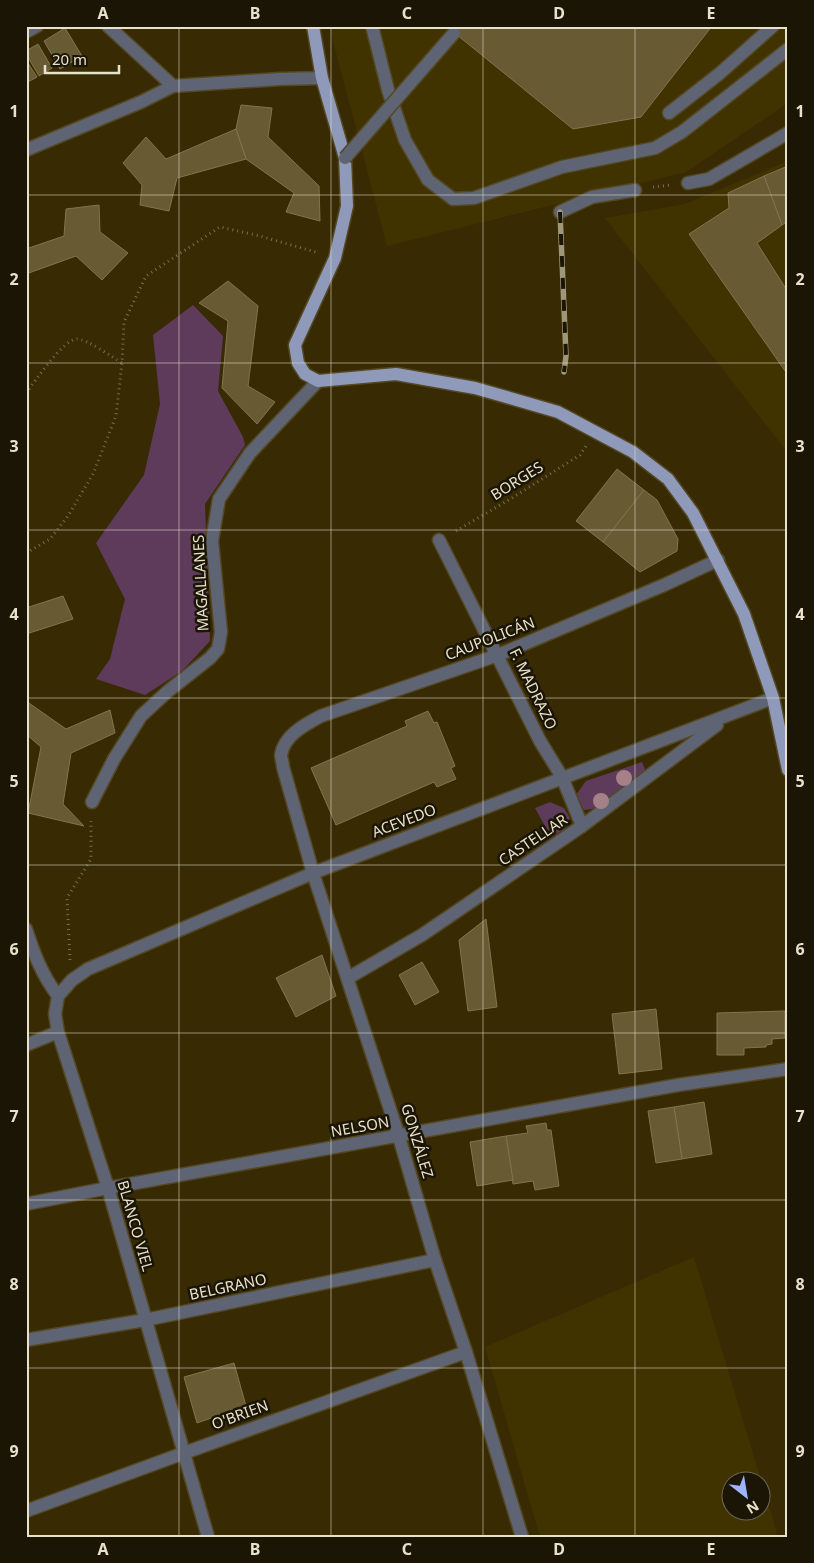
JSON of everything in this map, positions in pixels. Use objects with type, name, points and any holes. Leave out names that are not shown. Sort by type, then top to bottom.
[{"type":"main road","points":[[313,26],[322,78],[345,158],[347,206],[335,258],[295,345],[298,363],[305,374],[318,381],[396,374],[475,388],[558,412],[633,452],[668,479],[693,513],[744,614],[773,698],[788,770]]},
{"type":"street","points":[[26,32],[37,26]]},
{"type":"street","points":[[108,26],[174,86]]},
{"type":"street","points":[[372,26],[388,90],[405,140],[428,180],[453,199],[474,198],[562,167],[655,148],[682,132],[788,49]]},
{"type":"street","points":[[669,114],[720,74],[773,26]]},
{"type":"street","points":[[345,158],[454,33]]},
{"type":"street","points":[[26,150],[141,102],[174,86],[322,78]]},
{"type":"street","points":[[688,183],[709,179],[788,133]]},
{"type":"street","points":[[560,212],[592,197],[634,190]]},
{"type":"street","name":"MAGALLANES","points":[[92,802],[114,759],[141,716],[210,658],[218,649],[221,632],[212,541],[219,499],[250,452],[318,381]]},
{"type":"street","name":"F. MADRAZO","points":[[439,540],[540,740],[562,778],[582,826]]},
{"type":"street","name":"CAUPOLICÁN","points":[[281,754],[288,741],[298,729],[321,716],[498,655],[664,585],[718,560]]},
{"type":"street","name":"ACEVEDO","points":[[58,996],[72,980],[88,969],[313,873],[773,698]]},
{"type":"street","name":"CASTELLAR","points":[[348,978],[422,935],[582,826],[729,716]]},
{"type":"street","name":"GONZÁLEZ","points":[[281,754],[313,873],[399,1137],[435,1260],[466,1352],[522,1537]]},
{"type":"street","points":[[26,929],[46,981],[58,996]]},
{"type":"street","name":"BLANCO VIEL","points":[[58,996],[55,1014],[58,1032],[108,1188],[208,1537]]},
{"type":"street","points":[[26,1044],[58,1032]]},
{"type":"street","name":"NELSON","points":[[26,1204],[678,1085],[788,1069]]},
{"type":"street","name":"BELGRANO","points":[[26,1340],[145,1320],[435,1260]]},
{"type":"street","name":"O'BRIEN","points":[[26,1511],[466,1352]]},
{"type":"path","points":[[634,190],[688,183]]},
{"type":"path","points":[[26,552],[50,539],[68,516],[93,474],[116,416],[124,322],[146,276],[220,227],[260,236],[335,258]]},
{"type":"path","points":[[26,394],[57,354],[69,342],[76,339],[84,341],[122,363]]},
{"type":"path","name":"BORGES","points":[[439,540],[512,498],[580,455],[596,432]]},
{"type":"path","points":[[72,980],[67,898],[91,859],[92,802]]},
{"type":"shaded area","points":[[329,26],[788,26],[788,103],[686,172],[387,246]]},
{"type":"shaded area","points":[[788,161],[788,453],[605,218],[685,204]]},
{"type":"shaded area","points":[[193,305],[223,336],[218,391],[243,437],[245,445],[205,504],[210,641],[182,671],[145,695],[96,679],[110,659],[125,599],[96,543],[144,475],[160,404],[153,335]]},
{"type":"shaded area","points":[[642,762],[646,772],[599,808],[584,810],[576,795],[586,781]]},
{"type":"shaded area","points":[[550,802],[564,808],[570,818],[565,829],[551,837],[535,808]]},
{"type":"shaded area","points":[[694,1257],[758,1470],[722,1470],[722,1520],[772,1520],[772,1516],[778,1537],[540,1537],[485,1347]]},
{"type":"building","points":[[446,26],[712,26],[641,117],[573,129]]},
{"type":"building","points":[[65,28],[82,56],[60,69],[44,41]]},
{"type":"building","points":[[38,44],[52,68],[39,76],[26,54],[26,51]]},
{"type":"building","points":[[26,60],[37,77],[26,83]]},
{"type":"building","points":[[241,105],[272,108],[268,137],[319,186],[320,221],[286,212],[294,193],[246,159],[236,129]]},
{"type":"building","points":[[236,129],[246,159],[177,178],[169,211],[140,205],[142,185],[123,163],[146,137],[166,159]]},
{"type":"building","points":[[788,166],[788,221],[782,225],[764,176]]},
{"type":"building","points":[[764,176],[782,225],[757,243],[788,292],[788,375],[689,234],[729,208],[728,193]]},
{"type":"building","points":[[99,205],[100,232],[128,253],[102,280],[76,256],[26,274],[26,249],[64,236],[66,209]]},
{"type":"building","points":[[228,281],[258,306],[248,386],[275,402],[257,424],[222,388],[228,321],[199,303]]},
{"type":"building","points":[[617,469],[644,490],[603,542],[576,521]]},
{"type":"building","points":[[644,490],[657,500],[678,539],[677,551],[640,572],[603,542]]},
{"type":"building","points":[[63,596],[73,619],[26,634],[26,608]]},
{"type":"building","points":[[26,701],[66,729],[110,710],[115,733],[71,753],[63,804],[84,826],[28,813],[41,747],[26,734]]},
{"type":"building","points":[[428,711],[434,723],[437,722],[455,766],[451,768],[456,779],[437,787],[434,782],[336,825],[311,768],[407,726],[405,721]]},
{"type":"building","points":[[486,919],[497,1007],[468,1011],[459,940]]},
{"type":"building","points":[[322,955],[336,996],[296,1017],[276,978]]},
{"type":"building","points":[[422,962],[439,992],[415,1005],[399,975]]},
{"type":"building","points":[[656,1009],[662,1069],[619,1074],[612,1014]]},
{"type":"building","points":[[785,1011],[785,1038],[772,1039],[772,1044],[766,1045],[766,1047],[744,1048],[744,1055],[717,1055],[717,1013]]},
{"type":"building","points":[[704,1102],[712,1154],[682,1159],[674,1107]]},
{"type":"building","points":[[674,1107],[682,1159],[656,1163],[648,1111]]},
{"type":"building","points":[[546,1123],[547,1130],[551,1130],[559,1186],[535,1190],[533,1181],[513,1184],[506,1136],[528,1133],[526,1126]]},
{"type":"building","points":[[506,1136],[513,1180],[477,1186],[470,1142]]},
{"type":"building","points":[[234,1363],[246,1406],[197,1423],[184,1377]]},
{"type":"railway","points":[[560,212],[566,356],[564,372]]}]
